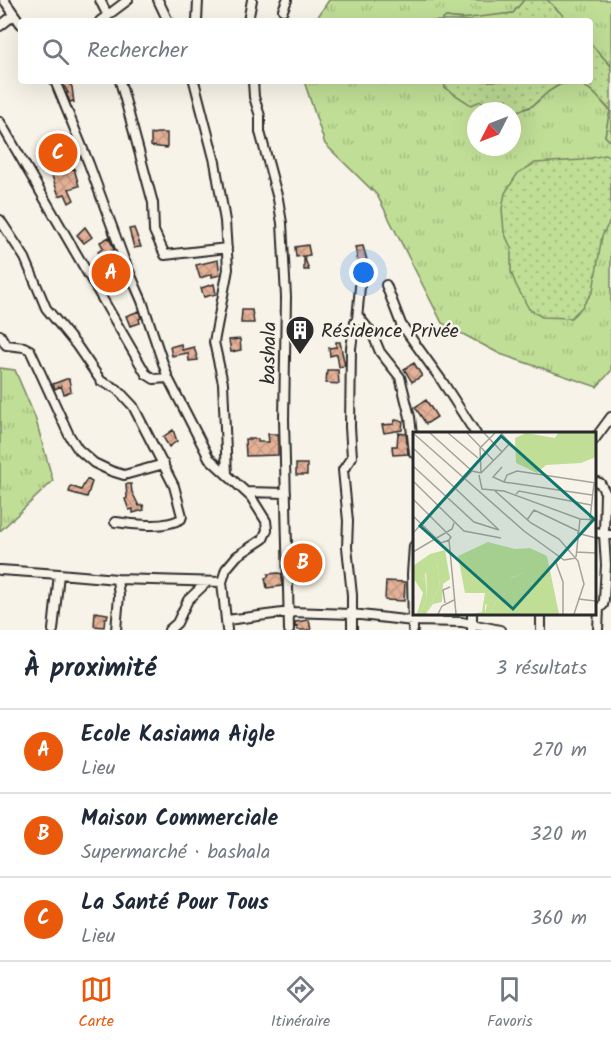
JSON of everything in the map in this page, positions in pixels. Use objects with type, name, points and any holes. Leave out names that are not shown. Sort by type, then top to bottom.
[{"type":"street","points":[[4,0],[18,20]]},
{"type":"street","points":[[100,0],[104,18],[128,0]]},
{"type":"street","points":[[158,0],[167,18]]},
{"type":"street","points":[[197,18],[198,0]]},
{"type":"street","points":[[249,18],[252,0]]},
{"type":"street","points":[[284,10],[287,0]]},
{"type":"street","points":[[0,26],[14,15]]},
{"type":"street","points":[[56,84],[89,164],[124,262],[142,301],[168,378],[209,458],[245,491],[266,521],[267,530],[260,542],[248,547],[237,556],[226,570],[222,582],[227,630]]},
{"type":"street","points":[[121,84],[153,203],[154,231],[165,255],[227,248]]},
{"type":"street","points":[[195,84],[215,162],[225,221],[228,269],[214,342],[223,383],[227,474]]},
{"type":"street","name":"bashala","points":[[253,84],[254,97],[260,116],[260,132],[282,223],[286,297],[284,419],[289,630]]},
{"type":"street","points":[[0,122],[146,374],[154,379],[168,378]]},
{"type":"street","points":[[0,220],[25,258],[46,308],[101,381],[117,389],[130,402],[174,486],[181,519],[175,522],[144,525],[115,522]]},
{"type":"street","points":[[352,630],[347,547],[348,521],[342,474],[344,467],[352,457],[351,352],[361,276]]},
{"type":"street","points":[[386,285],[401,324],[475,432]]},
{"type":"street","points":[[357,319],[362,320],[373,335],[380,352],[400,377],[410,417],[413,444]]},
{"type":"street","points":[[0,335],[6,345],[30,350],[69,435],[78,449],[94,464],[124,475],[164,464]]},
{"type":"street","points":[[596,438],[611,417]]},
{"type":"street","points":[[596,482],[600,483],[605,492],[607,534],[604,600],[603,605],[599,608],[598,630]]},
{"type":"street","points":[[245,491],[286,493]]},
{"type":"street","points":[[413,564],[413,630]]},
{"type":"street","points":[[0,570],[117,579],[222,582]]},
{"type":"street","points":[[53,630],[59,573]]},
{"type":"street","points":[[116,630],[119,596],[117,579]]},
{"type":"street","points":[[169,630],[177,623],[188,600],[207,582]]},
{"type":"street","points":[[227,621],[290,612],[352,614],[413,621],[444,620],[472,627],[500,630]]},
{"type":"green space","points":[[329,0],[524,0],[513,13],[480,18],[317,18]]},
{"type":"green space","points":[[524,0],[547,0],[566,18],[470,18],[513,13]]},
{"type":"green space","points":[[547,0],[611,0],[611,66],[593,46],[593,18],[566,18]]},
{"type":"green space","points":[[593,46],[611,66],[611,142],[605,136],[610,110],[592,91],[581,84],[593,84]]},
{"type":"green space","points":[[305,84],[444,84],[445,88],[482,102],[467,102],[467,156],[521,156],[521,110],[533,106],[558,85],[581,84],[590,89],[610,111],[605,136],[611,142],[611,371],[597,387],[500,354],[442,323],[377,195],[325,144]]},
{"type":"green space","points":[[444,84],[561,84],[532,106],[521,110],[521,102],[467,102],[445,88]]},
{"type":"green space","points":[[605,155],[611,159],[611,219],[602,236],[593,291],[571,318],[542,317],[529,309],[511,272],[511,248],[504,232],[502,209],[505,193],[518,173],[535,163],[582,160]]},
{"type":"green space","points":[[0,368],[15,370],[35,417],[53,481],[0,531]]},
{"type":"building","points":[[63,84],[70,84],[72,87],[74,103],[70,102],[66,93],[68,93]]},
{"type":"building","points":[[167,133],[167,148],[151,146],[151,134]]},
{"type":"building","points":[[74,168],[79,186],[69,189],[74,200],[69,203],[65,194],[59,196],[52,176]]},
{"type":"building","points":[[85,227],[92,237],[84,243],[77,235]]},
{"type":"building","points":[[134,228],[141,247],[134,248],[129,229]]},
{"type":"building","points":[[109,237],[114,250],[103,257],[98,252],[103,248],[100,242]]},
{"type":"building","points":[[308,245],[310,255],[296,257],[295,247]]},
{"type":"building","points":[[363,246],[367,260],[358,262],[355,247]]},
{"type":"building","points":[[304,256],[309,270],[304,270]]},
{"type":"building","points":[[218,260],[220,275],[212,277],[212,274],[200,278],[196,265]]},
{"type":"building","points":[[214,284],[216,294],[204,297],[201,288]]},
{"type":"building","points":[[242,310],[252,310],[254,323],[241,323]]},
{"type":"building","points":[[139,311],[140,323],[130,326],[126,316]]},
{"type":"building","points":[[240,339],[241,350],[231,352],[229,340]]},
{"type":"building","points":[[336,342],[340,342],[345,366],[339,367],[337,354],[330,356],[329,348],[336,347]]},
{"type":"building","points":[[181,344],[182,350],[194,347],[198,360],[189,361],[188,353],[172,356],[170,347]]},
{"type":"building","points":[[414,363],[422,376],[412,382],[404,369]]},
{"type":"building","points":[[327,370],[338,370],[339,384],[326,383]]},
{"type":"building","points":[[69,379],[71,391],[64,394],[61,386],[55,389],[53,384]]},
{"type":"building","points":[[426,400],[437,417],[426,424],[415,407]]},
{"type":"building","points":[[395,420],[403,421],[402,430],[384,433],[382,425],[394,424]]},
{"type":"building","points":[[173,430],[177,441],[169,447],[163,437]]},
{"type":"building","points":[[398,433],[406,434],[408,454],[393,455],[392,446],[397,446]]},
{"type":"building","points":[[268,434],[278,434],[278,455],[246,456],[245,439],[269,442]]},
{"type":"building","points":[[296,464],[307,464],[307,475],[296,475]]},
{"type":"building","points":[[87,479],[92,482],[87,497],[69,492],[71,486],[81,490]]},
{"type":"building","points":[[126,484],[131,484],[139,506],[143,505],[144,510],[133,513],[133,509],[129,510],[125,499],[127,498]]},
{"type":"building","points":[[309,558],[312,578],[306,578],[305,566],[300,567],[299,559]]},
{"type":"building","points":[[268,574],[282,574],[282,586],[267,588],[265,578]]},
{"type":"building","points":[[386,581],[405,582],[404,601],[385,600]]},
{"type":"building","points":[[95,612],[108,614],[104,627],[94,626]]},
{"type":"building","points":[[309,620],[311,630],[297,630],[297,626],[295,627],[295,622]]},
{"type":"place","name":"La Santé Pour Tous","points":[[58,153]]},
{"type":"place","name":"Ecole Kasiama Aigle","points":[[111,273]]},
{"type":"place","name":"Résidence Privée","points":[[300,356]]},
{"type":"place","name":"Maison Commerciale","points":[[303,563]]}]
